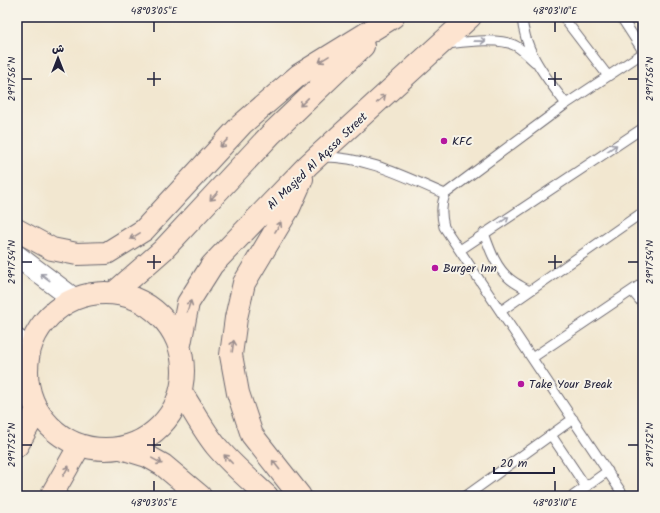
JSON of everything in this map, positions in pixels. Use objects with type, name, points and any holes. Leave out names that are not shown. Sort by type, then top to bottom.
[{"type":"main road","points":[[17,230],[52,249],[76,254],[107,253],[144,230],[242,124],[298,75],[393,17]]},
{"type":"main road","points":[[114,293],[163,250],[271,134],[393,17]]},
{"type":"main road","name":"Al Masjed Al Aqssa Street","points":[[180,344],[188,303],[212,265],[313,161],[470,17]]},
{"type":"main road","points":[[300,496],[252,435],[238,393],[232,355],[236,318],[244,283],[289,208],[313,161]]},
{"type":"main road","points":[[93,293],[114,293],[135,298],[154,309],[169,324],[180,344],[184,359],[184,370],[181,392],[169,417],[148,437],[121,448],[100,449],[80,445],[63,437],[48,425],[37,410],[29,389],[27,368],[30,346],[40,326],[55,310],[74,299],[93,293]]},
{"type":"main road","points":[[181,392],[208,436],[216,446],[228,460],[267,496]]},
{"type":"main road","points":[[17,446],[37,410]]},
{"type":"main road","points":[[51,496],[80,445]]},
{"type":"main road","points":[[121,448],[147,456],[163,465],[200,496]]},
{"type":"street","points":[[17,256],[74,299]]},
{"type":"street","points":[[17,340],[27,368]]},
{"type":"lane","points":[[522,17],[526,39],[535,62]]},
{"type":"lane","points":[[566,17],[566,21],[608,76]]},
{"type":"lane","points":[[621,17],[643,52],[566,104],[445,194],[441,215],[444,227],[624,496]]},
{"type":"lane","points":[[441,44],[480,41],[507,43],[516,46],[535,62],[566,104]]},
{"type":"lane","points":[[460,250],[643,128]]},
{"type":"lane","points":[[313,161],[334,156],[363,160],[445,194]]},
{"type":"lane","points":[[501,311],[643,212]]},
{"type":"lane","points":[[484,233],[490,253],[499,266],[510,279],[530,291]]},
{"type":"lane","points":[[532,358],[643,283]]},
{"type":"lane","points":[[632,291],[643,304]]},
{"type":"lane","points":[[466,496],[573,419]]},
{"type":"lane","points":[[551,435],[586,487]]},
{"type":"lane","points":[[573,496],[608,471]]},
{"type":"place","name":"KFC","points":[[444,141]]},
{"type":"place","name":"Burger Inn","points":[[435,268]]},
{"type":"place","name":"Take Your Break","points":[[521,384]]}]
